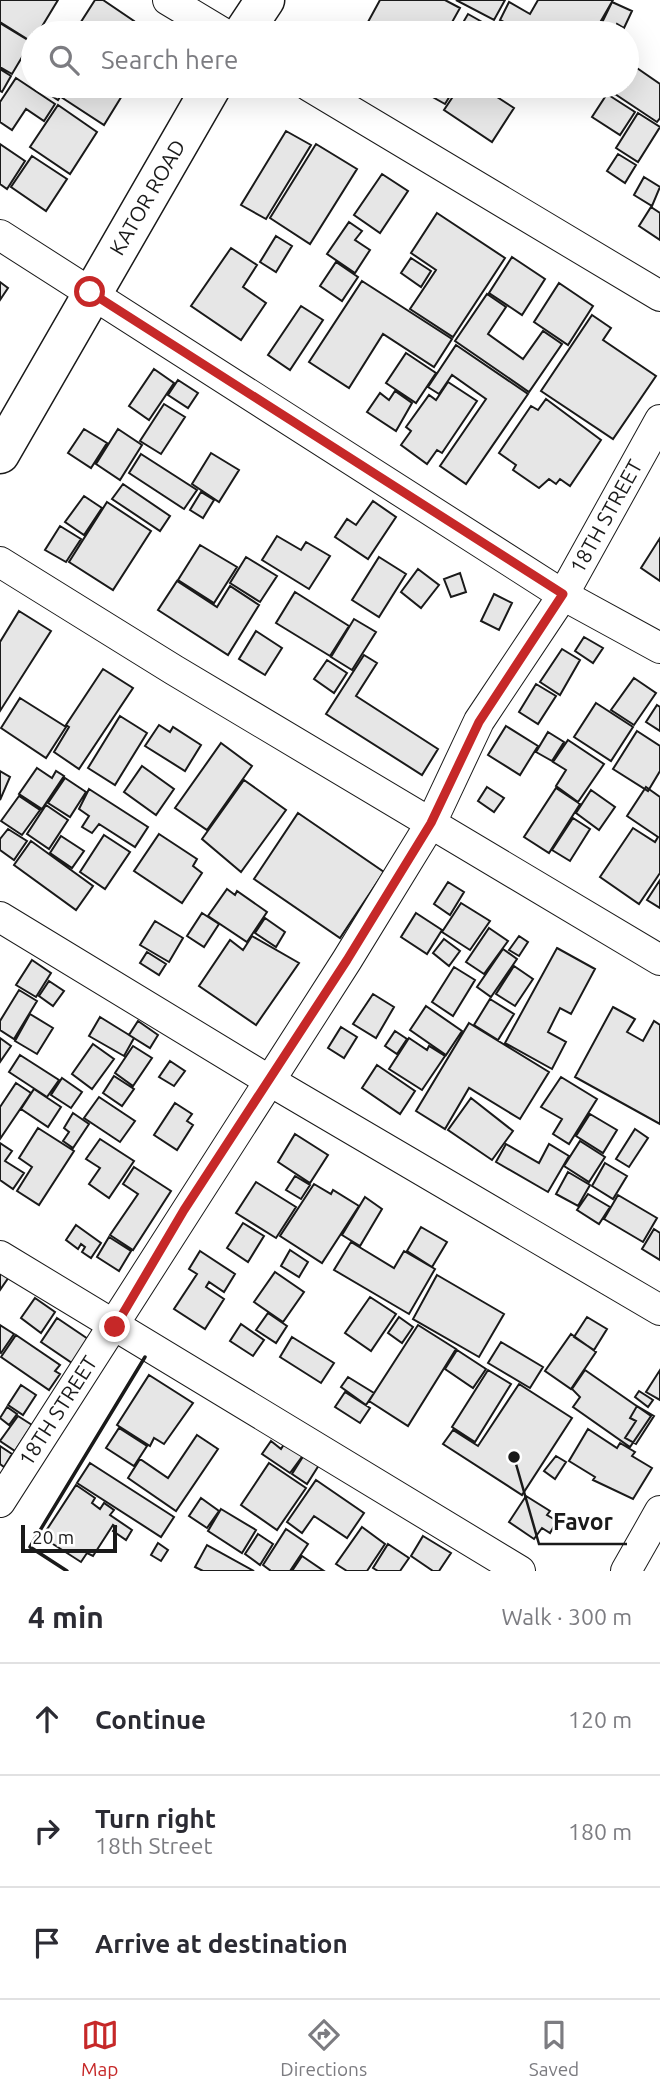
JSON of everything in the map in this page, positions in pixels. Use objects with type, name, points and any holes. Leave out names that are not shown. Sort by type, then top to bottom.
[{"type":"main road","points":[[251,21],[265,0]]},
{"type":"main road","name":"KATOR ROAD","points":[[0,454],[90,292],[205,98]]},
{"type":"street","points":[[168,0],[203,21]]},
{"type":"street","points":[[329,98],[660,296]]},
{"type":"street","points":[[0,235],[563,594],[660,648]]},
{"type":"street","name":"18TH STREET","points":[[0,1502],[115,1327],[184,1210],[270,1081],[431,823],[479,722],[563,594],[660,420]]},
{"type":"street","points":[[0,562],[660,961]]},
{"type":"street","points":[[0,917],[270,1081],[660,1310]]},
{"type":"street","points":[[0,1256],[520,1571]]},
{"type":"street","points":[[626,1571],[660,1511]]},
{"type":"building","points":[[0,0],[58,0],[45,21],[21,21],[21,35],[0,22]]},
{"type":"building","points":[[95,0],[103,0],[134,21],[82,21]]},
{"type":"building","points":[[380,0],[445,0],[460,8],[453,21],[369,21]]},
{"type":"building","points":[[456,0],[505,0],[494,20]]},
{"type":"building","points":[[538,0],[613,0],[601,21],[500,20],[509,2],[530,14]]},
{"type":"building","points":[[612,2],[632,11],[627,21],[603,21]]},
{"type":"building","points":[[468,14],[480,21],[464,21]]},
{"type":"building","points":[[0,23],[21,36],[21,59],[12,74],[0,67]]},
{"type":"building","points":[[0,69],[11,76],[2,92],[0,91]]},
{"type":"building","points":[[639,69],[660,84],[660,118],[657,122],[621,98],[639,98]]},
{"type":"building","points":[[16,78],[21,81],[21,98],[46,98],[55,104],[44,121],[26,109],[12,130],[0,122],[0,102]]},
{"type":"building","points":[[63,98],[121,98],[104,125]]},
{"type":"building","points":[[434,98],[449,98],[445,104]]},
{"type":"building","points":[[452,98],[499,98],[514,108],[492,142],[444,110]]},
{"type":"building","points":[[604,98],[613,98],[635,112],[620,135],[592,117]]},
{"type":"building","points":[[58,105],[97,132],[70,174],[30,147]]},
{"type":"building","points":[[638,113],[660,127],[638,162],[616,148]]},
{"type":"building","points":[[286,131],[311,145],[266,219],[241,205]]},
{"type":"building","points":[[0,144],[25,161],[7,189],[0,184]]},
{"type":"building","points":[[316,144],[357,169],[310,244],[270,218]]},
{"type":"building","points":[[618,154],[636,165],[625,183],[607,171]]},
{"type":"building","points":[[32,156],[67,179],[46,211],[11,187]]},
{"type":"building","points":[[382,174],[408,191],[380,233],[354,215]]},
{"type":"building","points":[[644,177],[660,187],[652,206],[634,195]]},
{"type":"building","points":[[651,207],[660,213],[660,240],[639,226]]},
{"type":"building","points":[[437,213],[505,258],[453,337],[410,309],[436,270],[411,253]]},
{"type":"building","points":[[349,222],[362,231],[355,240],[370,250],[355,273],[327,254]]},
{"type":"building","points":[[276,236],[292,246],[276,272],[260,262]]},
{"type":"building","points":[[231,248],[257,265],[243,287],[266,303],[241,340],[191,306]]},
{"type":"building","points":[[512,257],[545,279],[522,315],[489,293]]},
{"type":"building","points":[[411,258],[431,271],[421,287],[401,273]]},
{"type":"building","points":[[336,262],[358,277],[342,301],[320,286]]},
{"type":"building","points":[[362,281],[452,339],[434,367],[383,334],[349,388],[309,362]]},
{"type":"building","points":[[0,282],[8,288],[0,300]]},
{"type":"building","points":[[559,283],[593,306],[568,345],[534,322]]},
{"type":"building","points":[[487,294],[506,307],[488,334],[523,359],[543,331],[562,344],[529,392],[455,341]]},
{"type":"building","points":[[301,306],[323,320],[290,370],[268,355]]},
{"type":"building","points":[[592,315],[611,328],[603,340],[656,376],[613,439],[541,391]]},
{"type":"building","points":[[456,345],[528,394],[466,484],[440,466],[486,399],[452,375],[439,394],[428,387]]},
{"type":"building","points":[[406,353],[436,373],[416,403],[386,383]]},
{"type":"building","points":[[154,369],[174,383],[149,420],[129,406]]},
{"type":"building","points":[[178,380],[198,393],[188,408],[168,395]]},
{"type":"building","points":[[448,382],[477,401],[442,453],[437,450],[427,464],[401,445],[411,431],[406,427],[429,395],[436,400]]},
{"type":"building","points":[[395,391],[412,403],[396,431],[367,412],[380,393],[389,400]]},
{"type":"building","points":[[546,399],[601,440],[570,486],[560,479],[556,484],[549,479],[539,488],[513,470],[516,465],[499,453],[531,406],[538,410]]},
{"type":"building","points":[[164,404],[185,417],[161,454],[140,441]]},
{"type":"building","points":[[84,429],[107,443],[91,468],[68,453]]},
{"type":"building","points":[[118,429],[142,445],[120,480],[96,464]]},
{"type":"building","points":[[211,453],[239,470],[219,502],[192,484]]},
{"type":"building","points":[[141,454],[197,490],[184,509],[129,473]]},
{"type":"building","points":[[123,484],[170,516],[160,531],[112,499]]},
{"type":"building","points":[[201,492],[214,500],[203,518],[190,510]]},
{"type":"building","points":[[84,496],[102,508],[84,535],[65,522]]},
{"type":"building","points":[[373,501],[396,517],[368,559],[335,537],[347,519],[356,525]]},
{"type":"building","points":[[107,502],[151,531],[113,590],[69,562]]},
{"type":"building","points":[[60,526],[81,539],[66,562],[45,550]]},
{"type":"building","points":[[277,536],[301,550],[306,542],[330,556],[309,589],[262,560]]},
{"type":"building","points":[[660,538],[660,581],[641,568]]},
{"type":"building","points":[[200,545],[237,567],[214,603],[178,580]]},
{"type":"building","points":[[246,557],[277,576],[260,602],[230,583]]},
{"type":"building","points":[[379,557],[406,574],[379,617],[352,600]]},
{"type":"building","points":[[418,569],[439,585],[421,608],[401,592]]},
{"type":"building","points":[[460,573],[466,592],[451,597],[444,579]]},
{"type":"building","points":[[177,581],[217,607],[230,586],[259,605],[228,655],[158,610]]},
{"type":"building","points":[[295,592],[349,626],[330,656],[276,623]]},
{"type":"building","points":[[494,594],[512,603],[499,630],[481,621]]},
{"type":"building","points":[[19,611],[51,631],[0,711],[0,642]]},
{"type":"building","points":[[354,619],[376,632],[352,670],[331,657]]},
{"type":"building","points":[[256,631],[282,648],[265,675],[239,659]]},
{"type":"building","points":[[584,637],[603,648],[593,663],[575,651]]},
{"type":"building","points":[[562,649],[580,660],[560,695],[540,682]]},
{"type":"building","points":[[364,655],[377,663],[356,696],[438,749],[422,775],[326,714]]},
{"type":"building","points":[[327,660],[347,673],[334,693],[314,679]]},
{"type":"building","points":[[103,669],[133,688],[79,769],[54,752],[69,727],[66,725]]},
{"type":"building","points":[[634,678],[656,693],[634,725],[611,710]]},
{"type":"building","points":[[536,684],[556,696],[538,724],[519,712]]},
{"type":"building","points":[[20,698],[66,727],[46,758],[1,728]]},
{"type":"building","points":[[596,703],[633,727],[611,761],[574,737]]},
{"type":"building","points":[[657,705],[660,707],[660,731],[646,722]]},
{"type":"building","points":[[120,716],[147,733],[115,785],[88,768]]},
{"type":"building","points":[[159,725],[170,732],[173,727],[201,745],[185,771],[145,746]]},
{"type":"building","points":[[506,726],[538,746],[520,775],[488,755]]},
{"type":"building","points":[[637,731],[660,746],[660,771],[648,791],[613,769]]},
{"type":"building","points":[[548,732],[564,742],[552,761],[536,752]]},
{"type":"building","points":[[568,740],[604,764],[578,802],[556,786],[566,770],[553,762]]},
{"type":"building","points":[[221,743],[252,766],[207,830],[175,808]]},
{"type":"building","points":[[142,766],[174,789],[156,815],[124,792]]},
{"type":"building","points":[[37,768],[52,778],[56,771],[64,776],[42,809],[19,794]]},
{"type":"building","points":[[0,771],[10,777],[0,800]]},
{"type":"building","points":[[65,778],[86,792],[70,817],[48,803]]},
{"type":"building","points":[[244,780],[286,810],[241,872],[202,839]]},
{"type":"building","points":[[487,787],[504,798],[494,812],[478,801]]},
{"type":"building","points":[[646,787],[660,797],[660,873],[639,904],[600,877],[633,828],[655,842],[658,837],[627,816]]},
{"type":"building","points":[[556,788],[580,804],[549,853],[524,837]]},
{"type":"building","points":[[89,789],[148,827],[135,847],[99,824],[92,833],[82,827],[89,816],[79,809]]},
{"type":"building","points":[[591,790],[615,807],[599,830],[576,813]]},
{"type":"building","points":[[19,796],[40,810],[22,835],[1,821]]},
{"type":"building","points":[[46,805],[68,820],[49,849],[27,834]]},
{"type":"building","points":[[298,813],[384,872],[340,938],[254,879]]},
{"type":"building","points":[[573,818],[590,829],[570,861],[552,850]]},
{"type":"building","points":[[8,829],[27,841],[14,860],[0,850],[0,839]]},
{"type":"building","points":[[159,834],[197,859],[193,866],[202,873],[182,903],[134,871]]},
{"type":"building","points":[[104,835],[130,852],[105,889],[80,872]]},
{"type":"building","points":[[61,836],[84,851],[72,868],[50,853]]},
{"type":"building","points":[[31,841],[93,886],[76,910],[14,865]]},
{"type":"building","points":[[660,880],[660,908],[647,900]]},
{"type":"building","points":[[448,882],[464,892],[450,915],[434,904]]},
{"type":"building","points":[[227,889],[235,895],[237,891],[267,912],[247,942],[208,916]]},
{"type":"building","points":[[461,903],[490,921],[470,950],[442,932]]},
{"type":"building","points":[[202,913],[219,924],[204,947],[187,936]]},
{"type":"building","points":[[416,913],[442,930],[427,954],[401,937]]},
{"type":"building","points":[[265,918],[285,932],[276,947],[255,933]]},
{"type":"building","points":[[155,921],[183,938],[169,962],[140,945]]},
{"type":"building","points":[[489,928],[508,941],[484,974],[466,962]]},
{"type":"building","points":[[252,936],[299,963],[256,1025],[199,986],[230,940],[243,950]]},
{"type":"building","points":[[519,936],[528,942],[519,956],[509,950]]},
{"type":"building","points":[[444,939],[460,951],[449,966],[433,953]]},
{"type":"building","points":[[557,948],[595,969],[571,1014],[560,1008],[548,1032],[566,1042],[552,1069],[505,1043]]},
{"type":"building","points":[[503,949],[517,959],[491,997],[477,987]]},
{"type":"building","points":[[147,952],[166,964],[159,975],[140,963]]},
{"type":"building","points":[[32,960],[51,973],[36,997],[16,985]]},
{"type":"building","points":[[514,966],[533,979],[515,1006],[496,994]]},
{"type":"building","points":[[454,967],[475,980],[453,1016],[432,1002]]},
{"type":"building","points":[[49,981],[64,991],[53,1006],[39,996]]},
{"type":"building","points":[[19,990],[37,1001],[14,1039],[0,1030],[0,1021]]},
{"type":"building","points":[[373,994],[394,1007],[376,1038],[353,1024]]},
{"type":"building","points":[[490,999],[514,1014],[498,1040],[474,1025]]},
{"type":"building","points":[[426,1006],[462,1031],[446,1055],[410,1030]]},
{"type":"building","points":[[613,1007],[635,1019],[627,1032],[643,1041],[654,1021],[660,1025],[660,1124],[575,1077]]},
{"type":"building","points":[[30,1014],[53,1028],[37,1054],[15,1041]]},
{"type":"building","points":[[100,1017],[134,1038],[124,1056],[89,1036]]},
{"type":"building","points":[[138,1021],[158,1035],[150,1048],[129,1035]]},
{"type":"building","points":[[469,1023],[549,1072],[520,1119],[469,1088],[445,1129],[416,1111]]},
{"type":"building","points":[[341,1027],[357,1037],[344,1058],[328,1048]]},
{"type":"building","points":[[395,1031],[407,1039],[397,1054],[385,1046]]},
{"type":"building","points":[[0,1038],[11,1046],[0,1062]]},
{"type":"building","points":[[409,1038],[427,1050],[429,1046],[445,1056],[422,1090],[389,1069]]},
{"type":"building","points":[[93,1044],[114,1059],[92,1089],[72,1074]]},
{"type":"building","points":[[133,1046],[152,1058],[133,1086],[115,1073]]},
{"type":"building","points":[[20,1055],[59,1080],[47,1097],[9,1072]]},
{"type":"building","points":[[170,1061],[185,1071],[174,1086],[159,1077]]},
{"type":"building","points":[[377,1065],[415,1091],[400,1114],[362,1088]]},
{"type":"building","points":[[114,1076],[134,1089],[122,1106],[103,1093]]},
{"type":"building","points":[[561,1077],[597,1099],[569,1144],[553,1134],[562,1119],[541,1107]]},
{"type":"building","points":[[62,1078],[82,1092],[71,1108],[51,1095]]},
{"type":"building","points":[[16,1083],[31,1093],[0,1139],[0,1107]]},
{"type":"building","points":[[34,1089],[61,1107],[48,1127],[21,1109]]},
{"type":"building","points":[[99,1097],[135,1121],[120,1142],[84,1118]]},
{"type":"building","points":[[471,1098],[513,1131],[492,1160],[448,1130]]},
{"type":"building","points":[[175,1103],[192,1114],[187,1121],[193,1125],[177,1150],[154,1135]]},
{"type":"building","points":[[73,1113],[89,1124],[73,1148],[63,1141],[69,1132],[64,1128]]},
{"type":"building","points":[[590,1114],[617,1130],[603,1153],[576,1136]]},
{"type":"building","points":[[38,1128],[74,1151],[39,1205],[17,1191],[32,1167],[19,1158]]},
{"type":"building","points":[[635,1129],[648,1138],[629,1167],[616,1159]]},
{"type":"building","points":[[295,1134],[328,1155],[310,1183],[278,1162]]},
{"type":"building","points":[[100,1139],[134,1161],[109,1198],[89,1184],[100,1168],[86,1159]]},
{"type":"building","points":[[580,1141],[605,1157],[589,1182],[564,1166]]},
{"type":"building","points":[[0,1143],[12,1151],[5,1161],[24,1173],[13,1189],[0,1180]]},
{"type":"building","points":[[506,1144],[539,1163],[549,1144],[569,1156],[548,1192],[496,1162]]},
{"type":"building","points":[[605,1163],[627,1176],[613,1199],[592,1186]]},
{"type":"building","points":[[134,1167],[171,1191],[133,1250],[110,1235],[138,1194],[123,1184]]},
{"type":"building","points":[[568,1172],[590,1185],[578,1206],[556,1194]]},
{"type":"building","points":[[295,1176],[310,1185],[301,1199],[286,1190]]},
{"type":"building","points":[[256,1182],[296,1207],[276,1238],[236,1213]]},
{"type":"building","points":[[314,1184],[331,1194],[333,1190],[359,1206],[322,1263],[280,1236]]},
{"type":"building","points":[[588,1194],[610,1207],[599,1224],[577,1210]]},
{"type":"building","points":[[618,1195],[657,1218],[643,1242],[604,1219]]},
{"type":"building","points":[[365,1197],[382,1209],[360,1246],[342,1235]]},
{"type":"building","points":[[243,1223],[264,1236],[248,1262],[227,1248]]},
{"type":"building","points":[[76,1225],[101,1243],[91,1258],[82,1252],[85,1247],[81,1244],[78,1249],[66,1240]]},
{"type":"building","points":[[421,1227],[447,1242],[432,1267],[407,1251]]},
{"type":"building","points":[[654,1229],[660,1233],[660,1260],[642,1249]]},
{"type":"building","points":[[109,1237],[131,1251],[119,1271],[97,1257]]},
{"type":"building","points":[[351,1242],[394,1268],[404,1251],[435,1269],[409,1314],[334,1270]]},
{"type":"building","points":[[290,1250],[308,1262],[299,1277],[281,1266]]},
{"type":"building","points":[[200,1251],[235,1274],[224,1292],[209,1282],[206,1287],[224,1299],[205,1329],[174,1309],[197,1274],[189,1269]]},
{"type":"building","points":[[0,1267],[11,1274],[0,1290]]},
{"type":"building","points":[[275,1272],[304,1292],[283,1322],[254,1302]]},
{"type":"building","points":[[437,1275],[504,1314],[479,1357],[413,1319]]},
{"type":"building","points":[[370,1297],[396,1314],[371,1351],[345,1333]]},
{"type":"building","points":[[35,1298],[55,1312],[41,1333],[21,1318]]},
{"type":"building","points":[[268,1313],[287,1326],[276,1343],[256,1330]]},
{"type":"building","points":[[399,1317],[413,1327],[402,1343],[388,1333]]},
{"type":"building","points":[[587,1317],[607,1329],[594,1350],[574,1337]]},
{"type":"building","points":[[57,1318],[91,1341],[75,1365],[41,1342]]},
{"type":"building","points":[[241,1324],[264,1340],[253,1356],[230,1341]]},
{"type":"building","points":[[0,1325],[14,1334],[1,1353],[0,1352]]},
{"type":"building","points":[[418,1325],[456,1349],[408,1426],[369,1401]]},
{"type":"building","points":[[571,1334],[596,1352],[571,1389],[545,1371]]},
{"type":"building","points":[[16,1335],[60,1365],[55,1371],[60,1374],[49,1390],[1,1357]]},
{"type":"building","points":[[292,1337],[334,1363],[321,1383],[280,1357]]},
{"type":"building","points":[[501,1342],[543,1367],[530,1388],[488,1363]]},
{"type":"building","points":[[457,1350],[486,1369],[473,1388],[445,1369]]},
{"type":"building","points":[[488,1370],[511,1384],[475,1442],[452,1427]]},
{"type":"building","points":[[585,1370],[651,1416],[630,1447],[573,1407],[580,1397],[572,1389]]},
{"type":"building","points":[[660,1370],[660,1400],[646,1392]]},
{"type":"building","points":[[149,1375],[193,1403],[164,1444],[154,1438],[150,1446],[117,1425]]},
{"type":"building","points":[[348,1377],[374,1393],[366,1405],[341,1387]]},
{"type":"building","points":[[519,1384],[572,1418],[522,1495],[443,1444],[453,1430],[478,1446]]},
{"type":"building","points":[[21,1385],[36,1395],[23,1415],[8,1405]]},
{"type":"building","points":[[639,1391],[653,1400],[648,1407],[635,1397]]},
{"type":"building","points":[[345,1392],[370,1408],[360,1423],[335,1407]]},
{"type":"building","points":[[637,1406],[654,1416],[636,1444],[625,1438],[636,1421],[630,1418]]},
{"type":"building","points":[[7,1407],[17,1414],[9,1425],[0,1418]]},
{"type":"building","points":[[18,1416],[32,1425],[15,1451],[0,1441]]},
{"type":"building","points":[[119,1428],[147,1446],[134,1466],[106,1448]]},
{"type":"building","points":[[588,1429],[617,1448],[620,1443],[635,1452],[632,1456],[652,1468],[633,1499],[593,1480],[595,1477],[569,1461]]},
{"type":"building","points":[[197,1435],[218,1449],[176,1511],[128,1478],[140,1459],[168,1478]]},
{"type":"building","points":[[271,1441],[281,1449],[286,1441],[304,1454],[290,1473],[262,1454]]},
{"type":"building","points":[[0,1446],[12,1454],[4,1467],[0,1464]]},
{"type":"building","points":[[304,1455],[319,1465],[307,1484],[292,1474]]},
{"type":"building","points":[[556,1456],[566,1462],[555,1479],[544,1471]]},
{"type":"building","points":[[90,1463],[174,1517],[161,1537],[77,1483]]},
{"type":"building","points":[[269,1463],[306,1488],[277,1530],[241,1505]]},
{"type":"building","points":[[316,1480],[364,1513],[347,1538],[314,1516],[302,1533],[287,1522]]},
{"type":"building","points":[[76,1485],[95,1498],[92,1503],[100,1509],[104,1503],[114,1510],[110,1515],[132,1530],[126,1540],[113,1531],[116,1527],[113,1525],[93,1556],[87,1553],[81,1562],[42,1537]]},
{"type":"building","points":[[526,1496],[550,1511],[547,1515],[557,1521],[550,1533],[542,1528],[534,1539],[509,1522]]},
{"type":"building","points":[[201,1498],[219,1511],[207,1528],[189,1516]]},
{"type":"building","points":[[221,1509],[256,1530],[242,1553],[208,1531]]},
{"type":"building","points":[[362,1527],[385,1544],[367,1571],[347,1571],[336,1564]]},
{"type":"building","points":[[286,1529],[308,1544],[290,1571],[271,1571],[263,1565]]},
{"type":"building","points":[[258,1534],[273,1544],[260,1565],[245,1554]]},
{"type":"building","points":[[423,1536],[451,1553],[439,1571],[433,1571],[411,1556]]},
{"type":"building","points":[[158,1543],[168,1550],[161,1561],[151,1555]]},
{"type":"building","points":[[388,1544],[409,1558],[400,1571],[378,1571],[373,1568]]},
{"type":"building","points":[[207,1545],[254,1571],[203,1571],[195,1567]]},
{"type":"building","points":[[302,1556],[324,1571],[292,1571]]},
{"type":"wall","points":[[67,1571],[30,1547],[145,1357]]},
{"type":"place","name":"Favor","points":[[514,1457]]},
{"type":"route","points":[[90,292],[563,594],[479,722],[431,823],[270,1081],[184,1210],[115,1327]]}]
